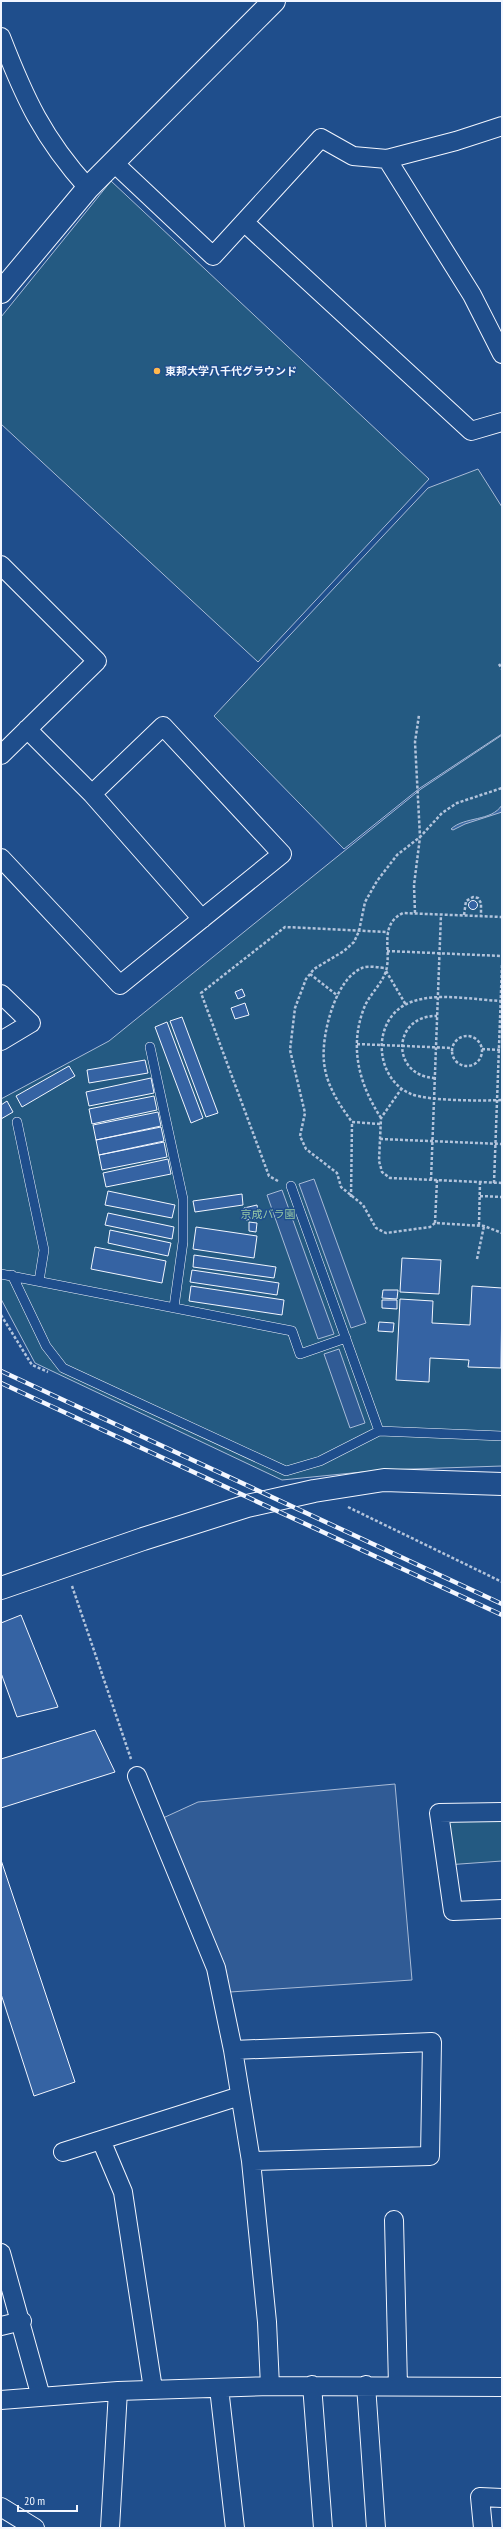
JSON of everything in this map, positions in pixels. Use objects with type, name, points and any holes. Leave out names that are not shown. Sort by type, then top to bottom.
[{"type":"street","points":[[1,292],[88,188],[274,1]]},
{"type":"street","points":[[1,38],[36,119],[60,157],[88,188]]},
{"type":"street","points":[[113,162],[213,256],[321,138],[353,156],[387,159],[456,141],[502,126]]},
{"type":"street","points":[[387,159],[472,294],[502,354]]},
{"type":"street","points":[[244,222],[471,431],[502,422]]},
{"type":"street","points":[[1,755],[97,661],[5,576]]},
{"type":"street","points":[[1,858],[120,985],[282,854],[163,726],[92,794]]},
{"type":"street","points":[[27,729],[92,794],[202,919]]},
{"type":"street","points":[[1,994],[31,1023],[1,1041]]},
{"type":"street","points":[[1,1588],[247,1506],[314,1491],[384,1480],[502,1484]]},
{"type":"street","points":[[137,1776],[216,1968],[233,2050],[251,2161],[267,2322],[270,2386]]},
{"type":"street","points":[[502,1812],[438,1813],[453,1911],[502,1909]]},
{"type":"street","points":[[233,2050],[432,2042],[430,2156],[251,2161]]},
{"type":"street","points":[[63,2152],[240,2096]]},
{"type":"street","points":[[101,2140],[123,2192],[153,2389]]},
{"type":"street","points":[[394,2220],[398,2386]]},
{"type":"street","points":[[1,2253],[22,2321],[41,2397]]},
{"type":"street","points":[[1,2326],[22,2321]]},
{"type":"street","points":[[312,2385],[323,2528]]},
{"type":"street","points":[[1,2400],[153,2389],[312,2385],[502,2387]]},
{"type":"street","points":[[366,2385],[376,2528]]},
{"type":"street","points":[[219,2388],[235,2528]]},
{"type":"street","points":[[110,2528],[118,2391]]},
{"type":"street","points":[[483,2528],[480,2497],[502,2498]]},
{"type":"street","points":[[1,2507],[35,2528]]},
{"type":"lane","points":[[150,1047],[183,1199],[183,1242],[174,1307]]},
{"type":"lane","points":[[17,1122],[44,1250],[39,1281]]},
{"type":"lane","points":[[292,1186],[379,1431]]},
{"type":"lane","points":[[1,1274],[292,1331],[300,1354],[346,1338]]},
{"type":"lane","points":[[12,1275],[46,1346],[63,1368],[286,1471],[320,1461],[379,1431],[502,1436]]},
{"type":"path","points":[[499,664],[502,669]]},
{"type":"path","points":[[415,913],[414,885],[420,837],[415,750],[419,714]]},
{"type":"path","points":[[502,788],[457,803],[442,813],[420,837],[397,855],[377,880],[362,910],[359,931],[354,942],[344,951],[314,969],[299,994],[295,1008],[290,1050],[305,1113],[300,1136],[306,1150],[337,1173],[341,1187],[367,1210],[376,1228],[386,1234],[430,1227],[435,1223],[479,1225],[502,1233]]},
{"type":"path","points":[[464,915],[466,901],[473,897],[478,898],[481,903],[481,916]]},
{"type":"path","points":[[381,1118],[367,1096],[356,1062],[357,1044],[364,1007],[386,970],[388,932],[390,924],[399,915],[415,913],[502,917]]},
{"type":"path","points":[[431,1180],[441,914]]},
{"type":"path","points":[[292,1186],[269,1176],[201,993],[285,927],[388,932]]},
{"type":"path","points":[[387,951],[502,956]]},
{"type":"path","points":[[494,1183],[502,965]]},
{"type":"path","points":[[351,1197],[352,1122],[335,1099],[324,1063],[324,1031],[338,996],[353,974],[363,967],[386,970]]},
{"type":"path","points":[[386,970],[406,1005]]},
{"type":"path","points":[[310,974],[338,996]]},
{"type":"path","points":[[501,1001],[425,998],[406,1005],[396,1012],[386,1025],[382,1045],[382,1056],[387,1072],[402,1088],[411,1094],[434,1098],[502,1100]]},
{"type":"path","points":[[435,1078],[418,1074],[410,1067],[404,1058],[402,1046],[406,1030],[413,1023],[421,1018],[437,1016]]},
{"type":"path","points":[[470,1036],[479,1041],[482,1049],[480,1060],[466,1066],[457,1062],[452,1053],[452,1048],[456,1040],[470,1036]]},
{"type":"path","points":[[357,1044],[452,1048]]},
{"type":"path","points":[[482,1049],[500,1050]]},
{"type":"path","points":[[402,1088],[381,1118],[379,1161],[385,1175],[390,1178],[502,1183]]},
{"type":"path","points":[[352,1122],[380,1124]]},
{"type":"path","points":[[380,1139],[502,1144]]},
{"type":"path","points":[[435,1223],[437,1180]]},
{"type":"path","points":[[479,1225],[480,1182]]},
{"type":"path","points":[[480,1196],[502,1197]]},
{"type":"path","points":[[478,1259],[484,1226]]},
{"type":"path","points":[[65,1566],[137,1776]]},
{"type":"green space","name":"東邦大学八千代グラウンド","points":[[111,181],[429,479],[258,662],[1,424],[1,317]]},
{"type":"green space","points":[[478,469],[502,507],[502,734],[420,788],[344,849],[214,716],[428,488]]},
{"type":"green space","name":"京成バラ園","points":[[502,735],[502,1466],[382,1470],[282,1480],[35,1363],[1,1299],[1,1099],[109,1041],[421,789]]},
{"type":"green space","points":[[502,1812],[502,1861],[446,1865],[439,1813]]},
{"type":"shaded area","points":[[502,805],[502,812],[465,824],[453,830],[451,829],[463,822],[485,817],[497,810]]},
{"type":"shaded area","points":[[314,1179],[366,1323],[351,1328],[299,1184]]},
{"type":"shaded area","points":[[282,1190],[334,1334],[318,1339],[267,1195]]},
{"type":"shaded area","points":[[339,1349],[365,1423],[350,1428],[324,1354]]},
{"type":"shaded area","points":[[395,1784],[412,1980],[230,1992],[225,1966],[163,1818],[198,1802]]},
{"type":"building","points":[[471,901],[475,901],[477,905],[475,909],[471,909],[469,907],[469,903]]},
{"type":"building","points":[[242,989],[245,996],[238,999],[235,992]]},
{"type":"building","points":[[245,1003],[249,1015],[235,1019],[231,1008]]},
{"type":"building","points":[[182,1017],[218,1113],[206,1117],[170,1021]]},
{"type":"building","points":[[167,1022],[203,1118],[191,1123],[155,1027]]},
{"type":"building","points":[[145,1060],[148,1073],[89,1083],[87,1070]]},
{"type":"building","points":[[69,1066],[75,1076],[22,1107],[16,1096]]},
{"type":"building","points":[[151,1078],[154,1093],[89,1106],[86,1092]]},
{"type":"building","points":[[154,1096],[157,1110],[92,1124],[89,1109]]},
{"type":"building","points":[[7,1101],[13,1112],[1,1119],[1,1105]]},
{"type":"building","points":[[158,1112],[161,1126],[96,1140],[93,1125]]},
{"type":"building","points":[[161,1127],[164,1141],[99,1155],[96,1140]]},
{"type":"building","points":[[164,1142],[167,1157],[102,1170],[99,1155]]},
{"type":"building","points":[[168,1159],[171,1174],[106,1187],[103,1173]]},
{"type":"building","points":[[108,1191],[175,1205],[172,1218],[105,1205]]},
{"type":"building","points":[[242,1194],[243,1205],[195,1212],[193,1201]]},
{"type":"building","points":[[257,1205],[259,1218],[246,1220],[244,1208]]},
{"type":"building","points":[[108,1213],[174,1227],[172,1239],[105,1225]]},
{"type":"building","points":[[249,1222],[257,1223],[256,1232],[249,1231]]},
{"type":"building","points":[[196,1227],[257,1236],[254,1258],[193,1249]]},
{"type":"building","points":[[110,1230],[171,1243],[168,1256],[108,1243]]},
{"type":"building","points":[[95,1247],[166,1261],[162,1283],[91,1269]]},
{"type":"building","points":[[194,1255],[276,1267],[274,1278],[193,1267]]},
{"type":"building","points":[[402,1258],[441,1260],[439,1294],[400,1292]]},
{"type":"building","points":[[192,1270],[279,1283],[277,1295],[190,1282]]},
{"type":"building","points":[[191,1286],[284,1300],[282,1315],[189,1301]]},
{"type":"building","points":[[472,1286],[502,1288],[501,1368],[468,1367],[469,1360],[430,1358],[429,1382],[396,1380],[400,1299],[433,1301],[432,1323],[470,1325]]},
{"type":"building","points":[[383,1290],[398,1290],[397,1299],[382,1298]]},
{"type":"building","points":[[382,1300],[397,1300],[397,1309],[382,1308]]},
{"type":"building","points":[[379,1322],[394,1323],[393,1332],[378,1331]]},
{"type":"building","points":[[21,1615],[58,1707],[17,1717],[1,1673],[1,1623]]},
{"type":"building","points":[[95,1730],[115,1772],[1,1808],[1,1759]]},
{"type":"building","points":[[1,1860],[75,2082],[34,2096],[1,1994]]},
{"type":"railway","points":[[1,1371],[502,1604]]},
{"type":"railway","points":[[1,1383],[502,1615]]},
{"type":"place","name":"東邦大学八千代グラウンド","points":[[157,371]]}]
